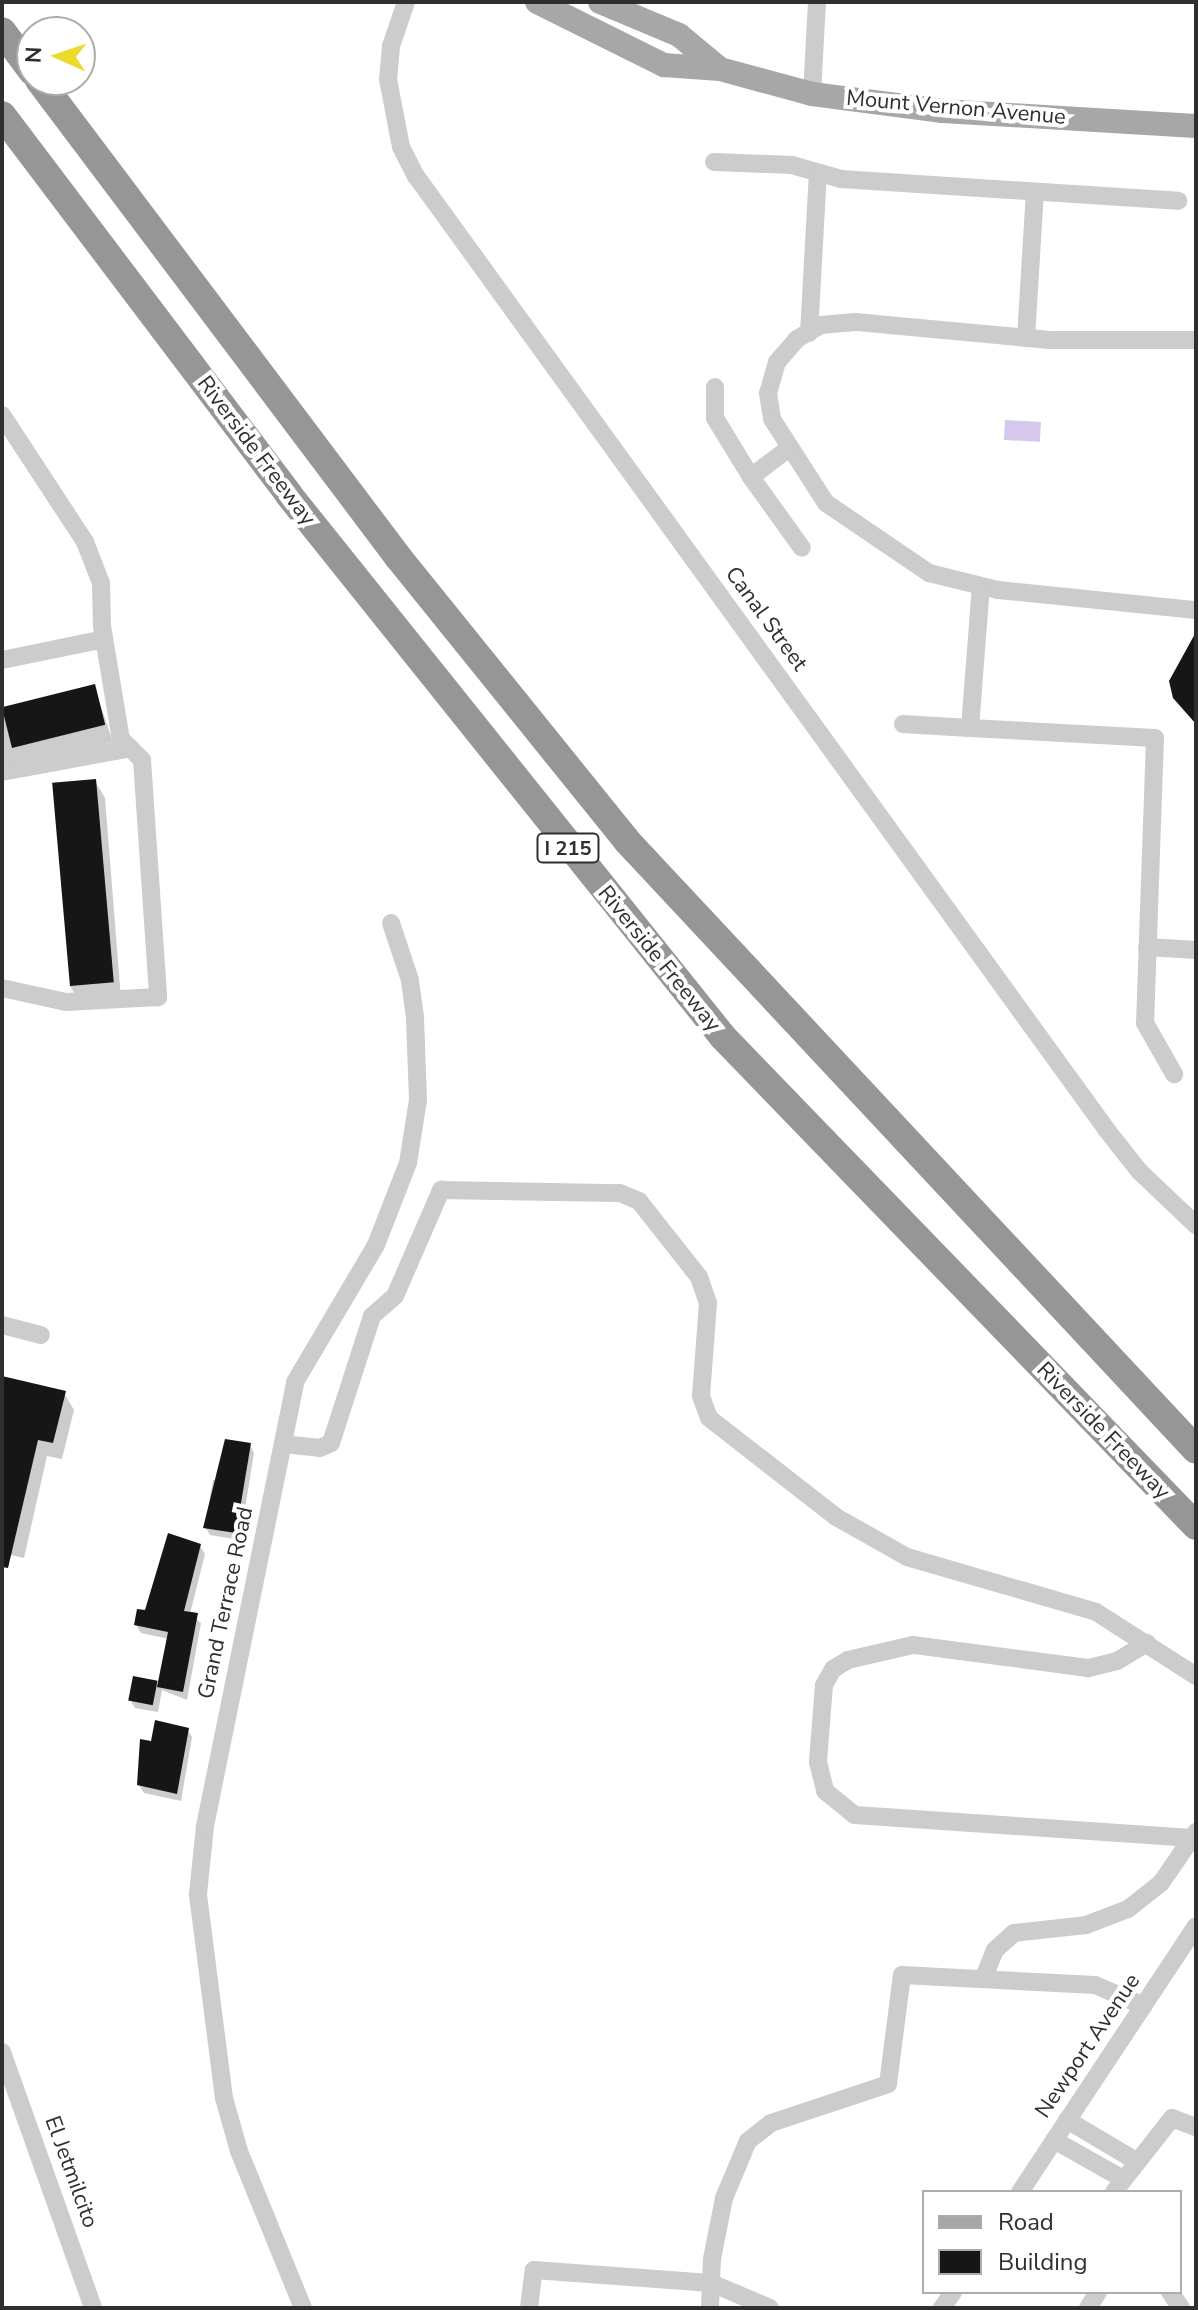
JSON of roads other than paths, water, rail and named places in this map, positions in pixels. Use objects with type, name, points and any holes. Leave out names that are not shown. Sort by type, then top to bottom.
[{"type":"highway","points":[[2,31],[16,50]]},
{"type":"highway","name":"I 215","points":[[51,96],[398,557],[627,841],[1196,1450]]},
{"type":"highway","name":"Riverside Freeway","points":[[2,115],[289,495],[723,1037],[1196,1526]]},
{"type":"main road","name":"Mount Vernon Avenue","points":[[537,2],[664,65],[720,69],[812,94],[943,111],[1196,126]]},
{"type":"main road","name":"Mount Vernon Avenue","points":[[600,2],[679,35],[720,69]]},
{"type":"street","name":"Canal Street","points":[[406,2],[391,46],[388,79],[401,147],[416,176],[1106,1129],[1139,1171],[1196,1225]]},
{"type":"street","points":[[812,94],[817,2]]},
{"type":"street","points":[[714,162],[792,165],[818,174],[1178,201]]},
{"type":"street","points":[[809,333],[818,174]]},
{"type":"street","points":[[1026,338],[1035,192]]},
{"type":"street","points":[[1196,340],[1026,338],[855,322],[821,325],[777,362],[768,393],[772,419],[826,503],[868,536],[929,573],[981,586],[1196,610]]},
{"type":"street","points":[[715,387],[715,418],[751,477],[802,548]]},
{"type":"street","points":[[2,415],[85,542],[101,583],[104,639],[121,739],[142,760],[158,997],[66,1002],[2,988]]},
{"type":"street","points":[[751,477],[789,448]]},
{"type":"street","points":[[970,728],[981,586]]},
{"type":"street","points":[[2,660],[104,639]]},
{"type":"street","points":[[903,724],[1155,738],[1145,1023],[1174,1074]]},
{"type":"street","points":[[2,772],[131,748]]},
{"type":"street","name":"Grand Terrace Road","points":[[303,2308],[230,2125],[198,1917],[205,1826],[295,1382],[376,1245],[408,1163],[418,1100],[415,1017],[410,980],[391,923]]},
{"type":"street","points":[[1147,947],[1196,950]]},
{"type":"street","points":[[283,1444],[320,1448],[331,1443],[372,1316],[395,1296],[441,1190],[620,1193],[639,1201],[699,1277],[708,1303],[701,1396],[709,1418],[836,1517],[907,1557],[1096,1612],[1196,1676]]},
{"type":"street","points":[[2,1325],[41,1335]]},
{"type":"street","points":[[1147,1643],[1117,1661],[1088,1668],[913,1645],[848,1660],[833,1669],[824,1685],[818,1762],[825,1791],[855,1815],[1194,1835]]},
{"type":"street","points":[[984,1977],[995,1950],[1014,1933],[1086,1925],[1128,1909],[1161,1883],[1194,1835]]},
{"type":"street","name":"Newport Avenue","points":[[1021,2190],[1196,1926]]},
{"type":"street","points":[[710,2308],[724,2198],[748,2141],[771,2123],[888,2084],[902,1975],[1095,1985],[1144,2006]]},
{"type":"street","name":"El Jetmilcito","points":[[2,2052],[93,2308]]},
{"type":"street","points":[[1054,2140],[1118,2185],[1172,2118],[1196,2127]]},
{"type":"street","points":[[1067,2120],[1136,2161]]},
{"type":"street","points":[[529,2308],[534,2270],[711,2283],[770,2308]]}]
